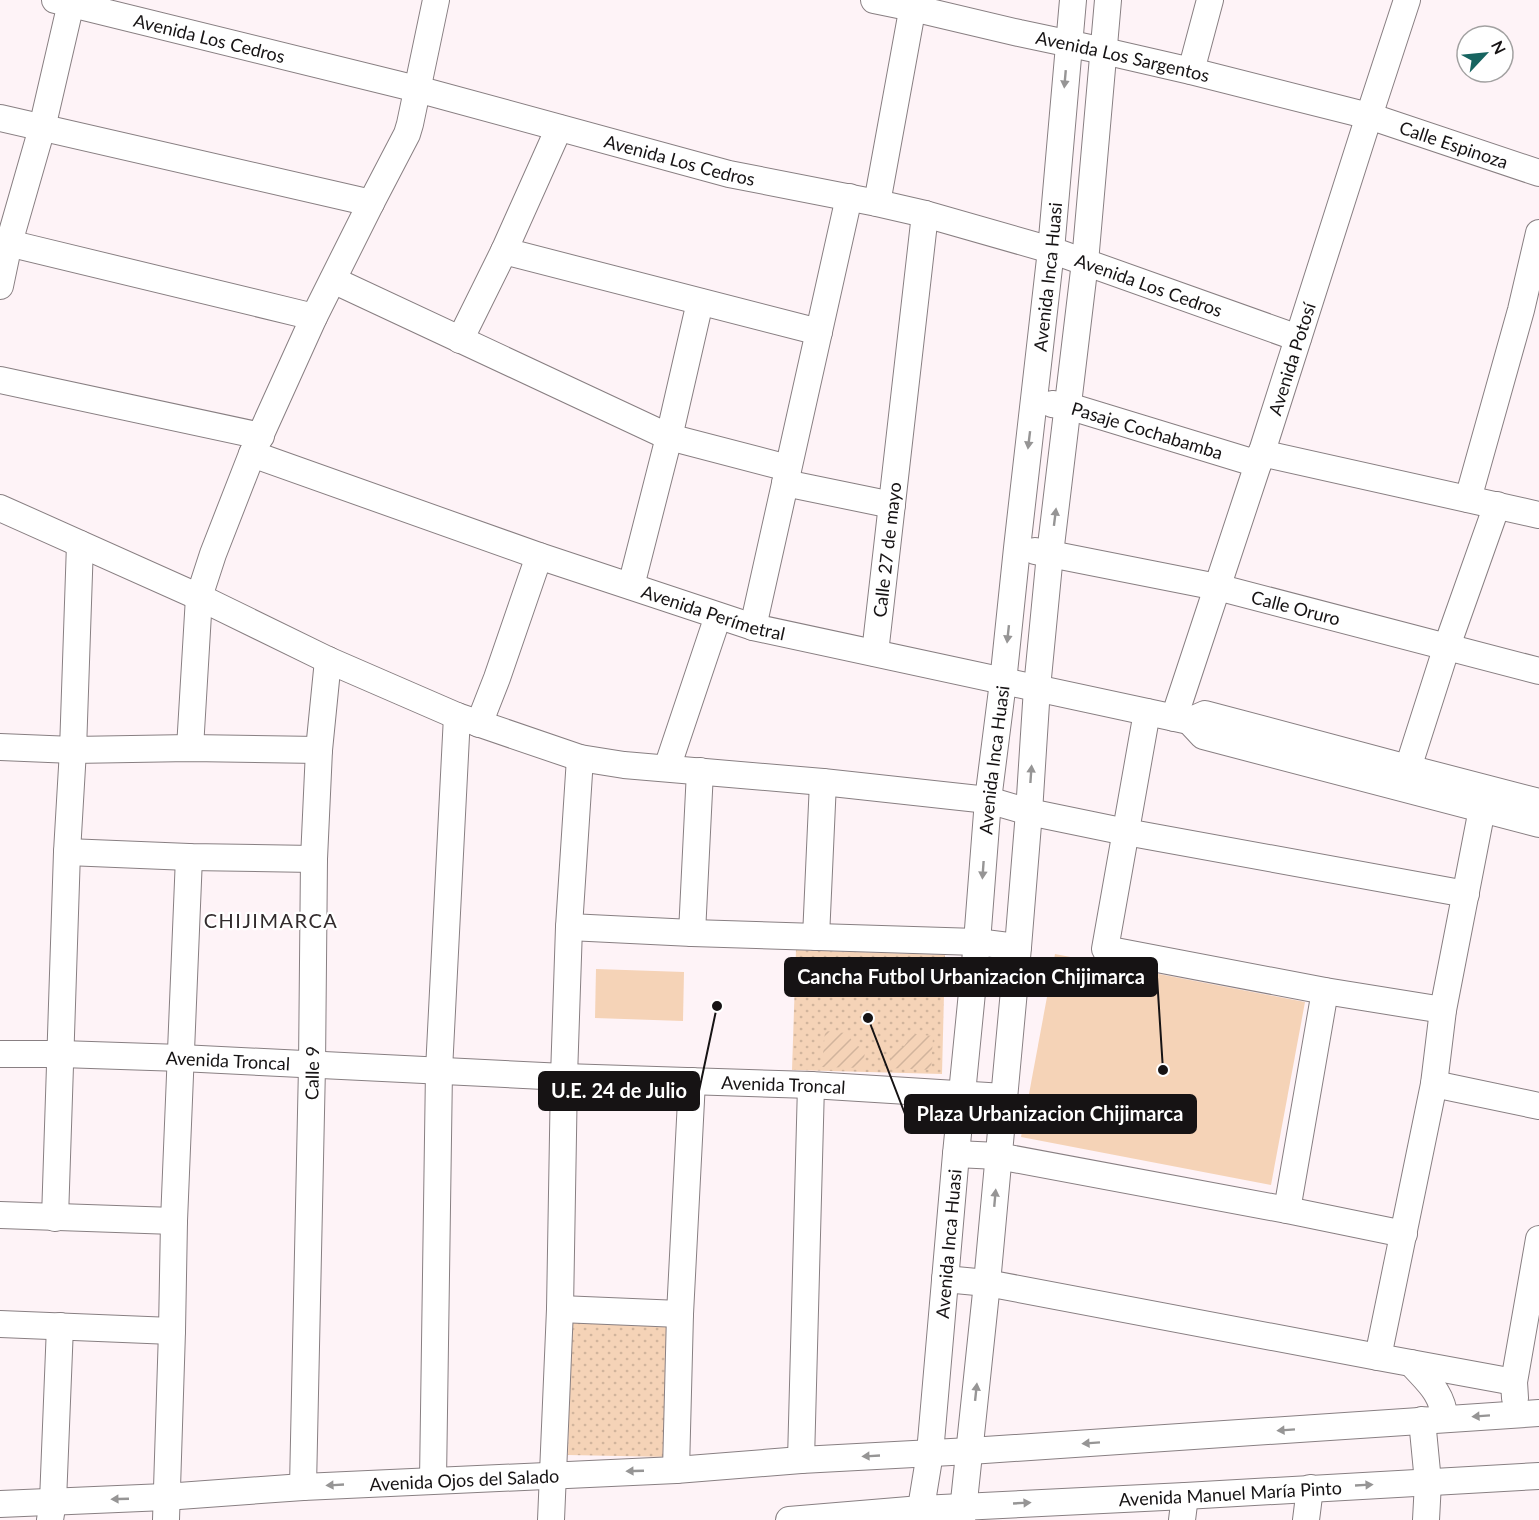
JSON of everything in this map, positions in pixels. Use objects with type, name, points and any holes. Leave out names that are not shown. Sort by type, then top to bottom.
[{"type":"street","points":[[190,748],[199,597],[213,554],[257,445],[314,317],[407,134],[436,0]]},
{"type":"street","name":"Avenida Los Sargentos","points":[[874,0],[914,4],[1068,44],[1191,71],[1369,116]]},
{"type":"street","name":"Avenida Inca Huasi","points":[[920,1514],[930,1453],[988,800],[1051,250],[1072,0]]},
{"type":"street","name":"Avenida Inca Huasi","points":[[963,1513],[1018,947],[1037,688],[1050,554],[1085,262],[1108,0]]},
{"type":"street","points":[[1191,71],[1210,0]]},
{"type":"street","name":"Avenida Potosí","points":[[1181,720],[1217,587],[1407,0]]},
{"type":"street","points":[[0,286],[4,242],[42,128],[63,2]]},
{"type":"street","name":"Avenida Los Cedros","points":[[63,2],[417,89],[729,174],[926,214],[1051,250],[1298,338]]},
{"type":"street","points":[[877,203],[914,4]]},
{"type":"street","name":"Calle Espinoza","points":[[1369,116],[1539,173]]},
{"type":"street","points":[[0,118],[371,203]]},
{"type":"street","points":[[460,340],[504,251],[559,128]]},
{"type":"street","points":[[753,627],[849,197]]},
{"type":"street","name":"Calle 27 de mayo","points":[[875,653],[926,214]]},
{"type":"street","points":[[1468,499],[1530,312],[1539,233]]},
{"type":"street","points":[[4,242],[314,317]]},
{"type":"street","points":[[504,251],[819,332]]},
{"type":"street","points":[[333,280],[669,437],[787,476],[892,505]]},
{"type":"street","points":[[632,586],[700,302]]},
{"type":"street","name":"Avenida Perímetral","points":[[0,380],[257,445],[540,556],[753,627],[1181,720]]},
{"type":"street","name":"Pasaje Cochabamba","points":[[1034,401],[1068,406],[1260,458],[1539,515]]},
{"type":"street","points":[[1408,768],[1447,646],[1497,506]]},
{"type":"street","points":[[0,508],[199,597],[328,660],[468,720],[580,758],[615,764],[823,782],[988,800],[1029,812],[1126,832],[1466,894]]},
{"type":"street","points":[[55,1218],[80,544]]},
{"type":"street","name":"Calle Oruro","points":[[1017,548],[1217,587],[1539,671]]},
{"type":"street","points":[[433,1480],[439,1070],[468,720],[497,678],[540,556]]},
{"type":"street","points":[[667,768],[718,616]]},
{"type":"street","name":"Calle 9","points":[[303,1487],[314,859],[319,750],[328,660]]},
{"type":"street","points":[[1147,712],[1106,949],[1324,991],[1443,1010]]},
{"type":"street","points":[[1181,720],[1205,714],[1539,802]]},
{"type":"street","points":[[1181,720],[1203,736],[1539,824]]},
{"type":"street","points":[[0,747],[73,750],[190,748],[319,750]]},
{"type":"street","points":[[551,1520],[560,1309],[569,927],[580,758]]},
{"type":"street","points":[[692,933],[700,771]]},
{"type":"street","points":[[816,937],[823,782]]},
{"type":"street","points":[[1378,1357],[1434,1084],[1443,1010],[1482,809]]},
{"type":"street","points":[[67,852],[314,859]]},
{"type":"street","points":[[166,1509],[174,1221],[189,857]]},
{"type":"street","points":[[569,927],[977,942],[1018,947]]},
{"type":"street","points":[[1287,1210],[1324,991]]},
{"type":"street","name":"Avenida Troncal","points":[[0,1054],[181,1058],[564,1077],[811,1085],[1004,1097]]},
{"type":"street","points":[[676,1470],[680,1314],[692,1081]]},
{"type":"street","points":[[1434,1084],[1539,1106]]},
{"type":"street","points":[[801,1460],[811,1085]]},
{"type":"street","points":[[956,1154],[998,1156],[1404,1234]]},
{"type":"street","points":[[0,1215],[174,1221]]},
{"type":"street","points":[[930,1453],[1528,1414],[1514,1382],[1535,1282],[1539,1239]]},
{"type":"street","points":[[945,1280],[987,1283],[1514,1382]]},
{"type":"street","points":[[560,1309],[680,1314]]},
{"type":"street","points":[[0,1324],[172,1331]]},
{"type":"street","points":[[52,1510],[60,1326]]},
{"type":"street","points":[[1411,1363],[1432,1386],[1444,1407],[1434,1420],[1426,1520]]},
{"type":"street","name":"Avenida Ojos del Salado","points":[[0,1504],[52,1510],[166,1509],[303,1487],[676,1470],[930,1453]]},
{"type":"street","name":"Avenida Manuel María Pinto","points":[[920,1514],[1184,1508],[1310,1488],[1539,1476]]},
{"type":"street","points":[[1306,1520],[1310,1488]]},
{"type":"street","points":[[789,1520],[920,1514]]},
{"type":"shaded area","points":[[796,950],[945,955],[942,1074],[792,1070]]},
{"type":"shaded area","points":[[1055,954],[1305,1002],[1271,1185],[1021,1137]]},
{"type":"shaded area","points":[[889,957],[940,961],[938,996],[914,996],[912,991],[899,980],[886,976]]},
{"type":"shaded area","points":[[596,969],[684,972],[683,1021],[595,1018]]},
{"type":"shaded area","points":[[825,1031],[846,1033],[865,1051],[863,1068],[822,1067]]},
{"type":"shaded area","points":[[913,1034],[933,1036],[931,1070],[890,1068],[891,1053],[904,1046]]},
{"type":"shaded area","points":[[571,1322],[672,1325],[669,1457],[568,1455]]},
{"type":"place","name":"U.E. 24 de Julio","points":[[717,1006]]},
{"type":"place","name":"Plaza Urbanizacion Chijimarca","points":[[868,1018]]},
{"type":"place","name":"Cancha Futbol Urbanizacion Chijimarca","points":[[1163,1070]]},
{"type":"district","name":"CHIJIMARCA","points":[[271,920]]}]
